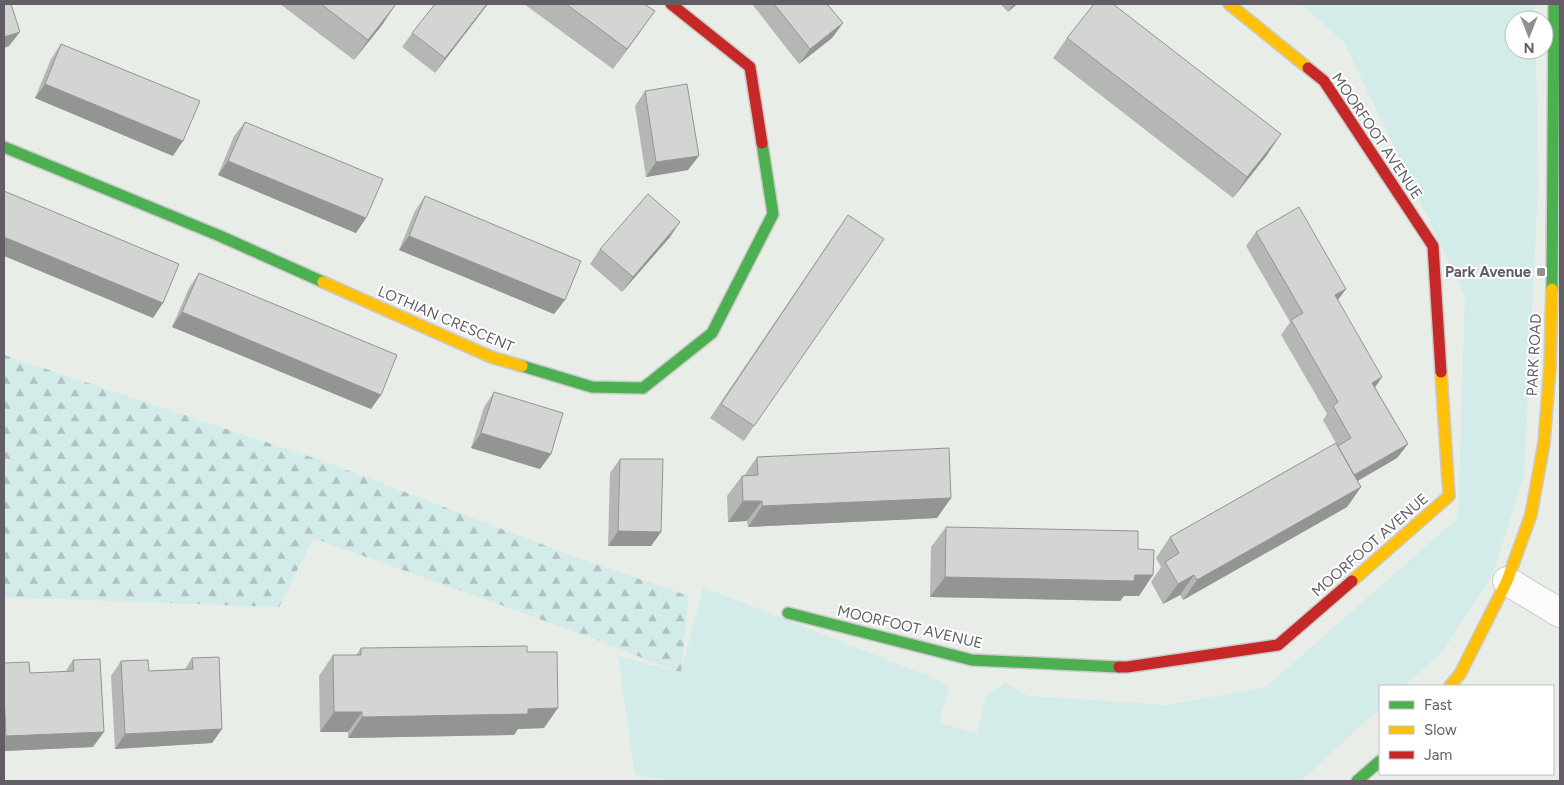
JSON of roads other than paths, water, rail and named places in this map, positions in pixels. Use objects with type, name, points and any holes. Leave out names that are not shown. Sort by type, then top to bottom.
[{"type":"street","name":"LOTHIAN CRESCENT","points":[[4,147],[220,236],[491,357],[592,387],[643,388],[712,333],[773,214],[750,67],[671,4]]},
{"type":"street","name":"MOORFOOT AVENUE","points":[[788,613],[972,660],[1127,667],[1278,645],[1449,496],[1433,246],[1324,81],[1230,4]]},
{"type":"street","name":"PARK ROAD","points":[[1451,685],[1460,674],[1507,581],[1531,515],[1544,443],[1555,367],[1553,248],[1554,4]]},
{"type":"street","points":[[1507,581],[1560,614]]},
{"type":"street","points":[[1357,781],[1379,762]]},
{"type":"place","name":"Park Avenue","points":[[1541,272]]}]
